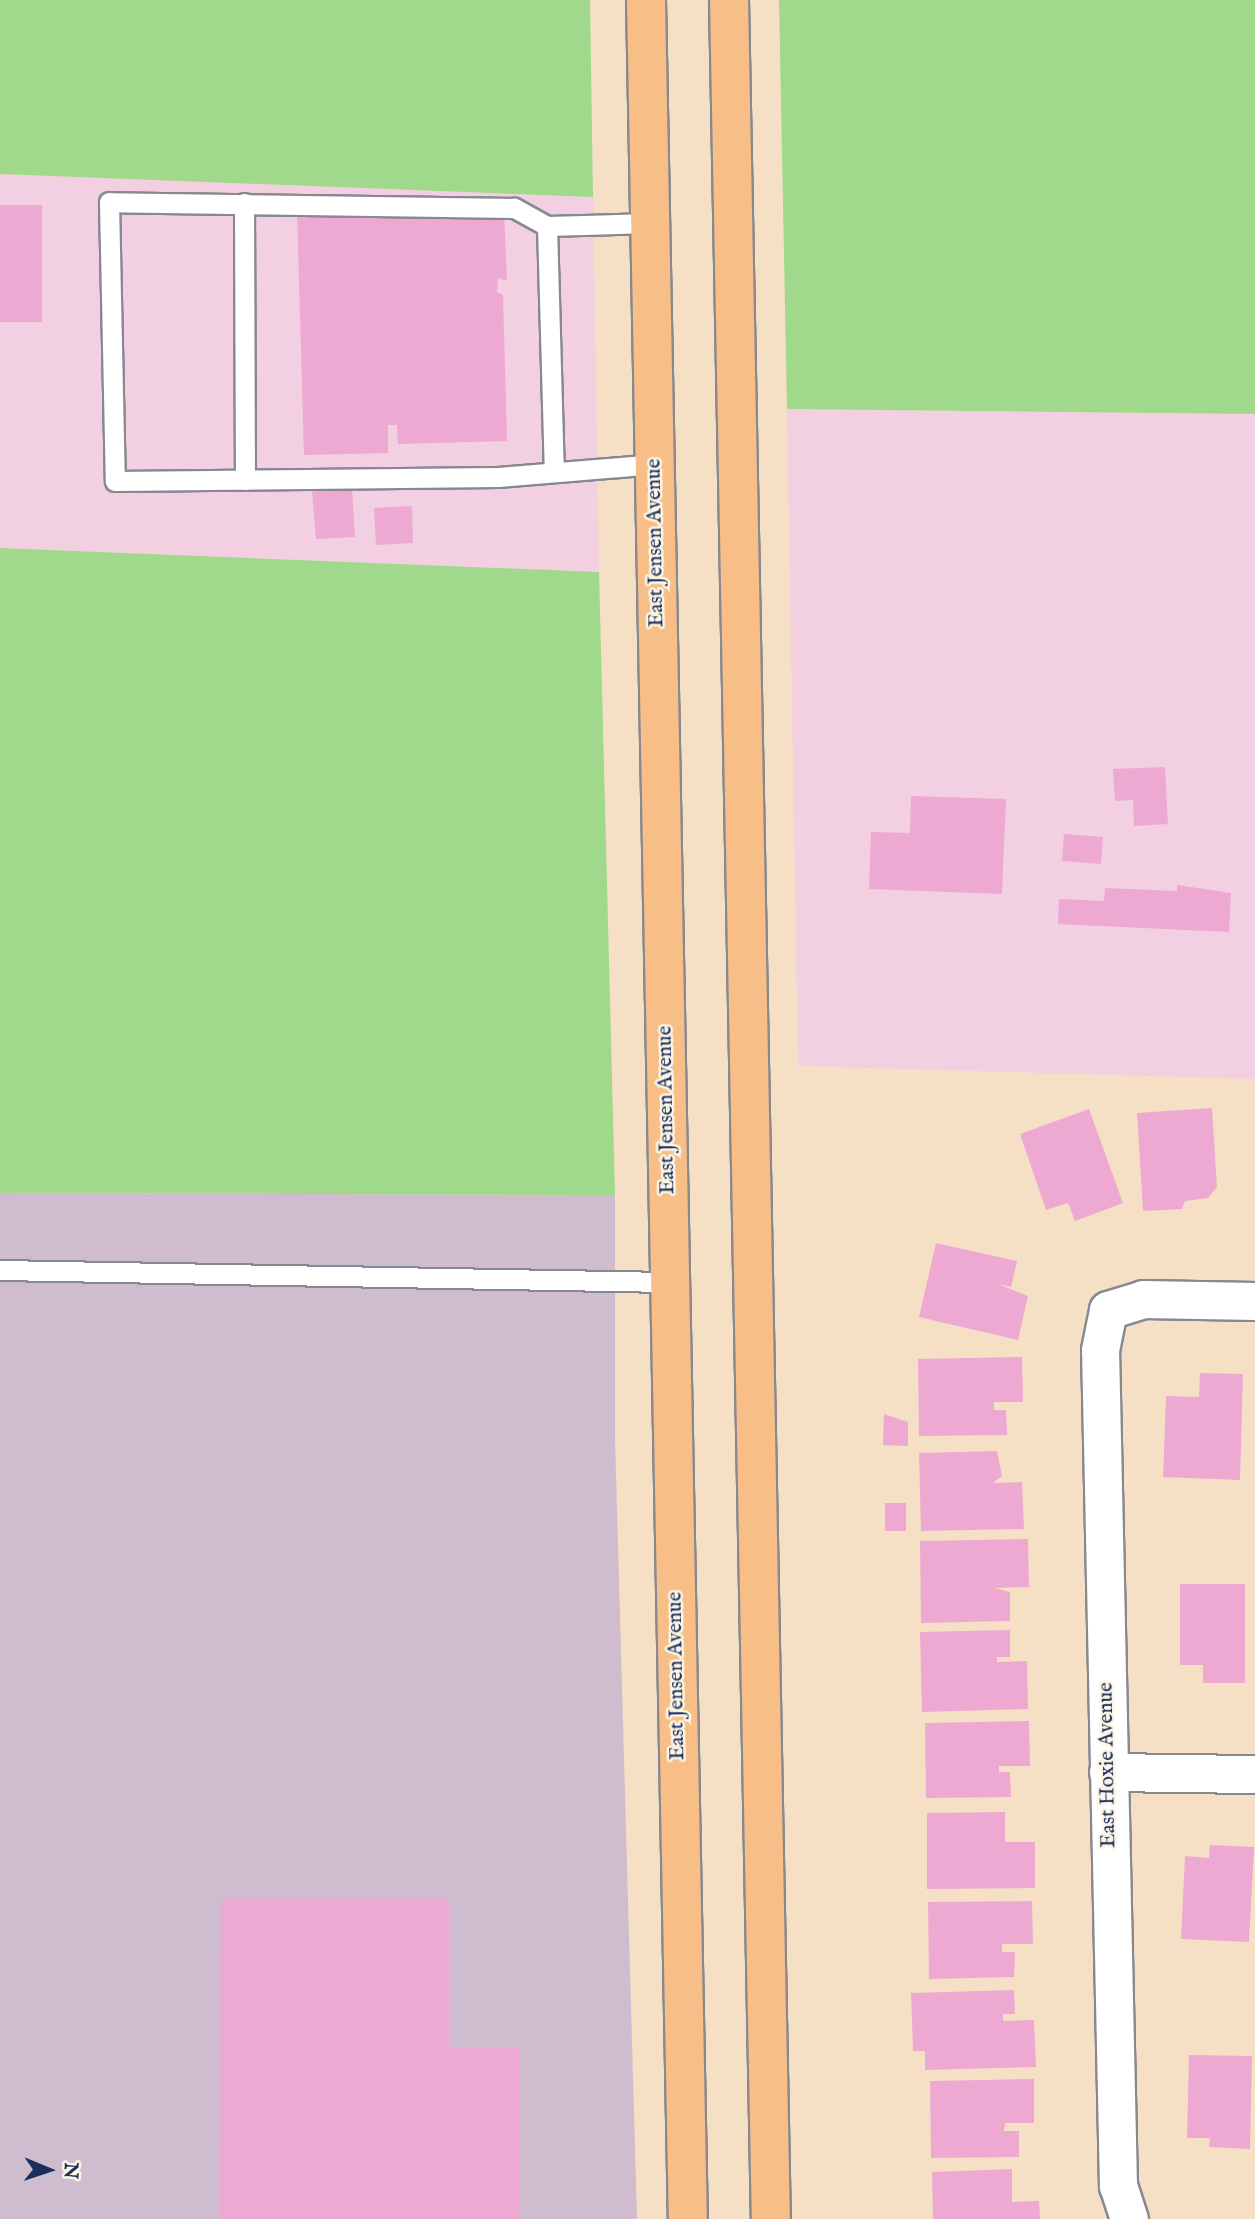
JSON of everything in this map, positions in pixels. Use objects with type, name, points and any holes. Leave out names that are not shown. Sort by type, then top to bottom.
[{"type":"main road","name":"East Jensen Avenue","points":[[646,0],[688,2219]]},
{"type":"main road","points":[[729,0],[771,2219]]},
{"type":"street","name":"East Hoxie Avenue","points":[[1129,2219],[1118,2186],[1100,1350],[1108,1310],[1143,1299],[1255,1301]]},
{"type":"street","points":[[1108,1772],[1255,1774]]},
{"type":"lane","points":[[650,223],[547,226],[514,208],[108,202],[114,481],[554,472],[655,464]]},
{"type":"lane","points":[[244,203],[245,480]]},
{"type":"lane","points":[[547,226],[554,472]]},
{"type":"lane","points":[[0,1270],[670,1282]]},
{"type":"shaded area","points":[[0,174],[593,197],[599,572],[0,548]]},
{"type":"shaded area","points":[[787,409],[1255,414],[1255,1079],[798,1066]]},
{"type":"shaded area","points":[[0,1193],[615,1195],[615,1438],[637,2219],[0,2219]]},
{"type":"green space","points":[[0,0],[590,0],[593,197],[0,174]]},
{"type":"green space","points":[[779,0],[1255,0],[1255,414],[787,409]]},
{"type":"green space","points":[[0,548],[599,572],[615,1195],[0,1193]]},
{"type":"building","points":[[0,205],[42,205],[42,322],[0,322]]},
{"type":"building","points":[[337,209],[372,218],[504,214],[507,281],[498,278],[497,292],[503,295],[507,441],[398,444],[397,425],[388,425],[388,453],[304,455],[297,210]]},
{"type":"building","points":[[352,489],[355,537],[316,539],[312,491]]},
{"type":"building","points":[[412,506],[413,543],[376,545],[374,508]]},
{"type":"building","points":[[1165,767],[1168,824],[1134,826],[1133,800],[1115,801],[1113,769]]},
{"type":"building","points":[[911,796],[1006,799],[1002,894],[869,889],[871,832],[910,833]]},
{"type":"building","points":[[1064,834],[1103,837],[1101,864],[1062,861]]},
{"type":"building","points":[[1177,885],[1231,893],[1229,932],[1058,924],[1059,899],[1104,901],[1105,888],[1177,891]]},
{"type":"building","points":[[1212,1108],[1217,1187],[1208,1198],[1185,1201],[1182,1209],[1143,1211],[1137,1113]]},
{"type":"building","points":[[1089,1109],[1123,1203],[1075,1221],[1068,1203],[1046,1210],[1020,1134]]},
{"type":"building","points":[[936,1243],[1017,1261],[1011,1287],[998,1284],[1028,1296],[1018,1340],[919,1317]]},
{"type":"building","points":[[1022,1357],[1023,1402],[994,1402],[994,1410],[1006,1410],[1007,1435],[919,1436],[918,1359]]},
{"type":"building","points":[[1200,1373],[1243,1374],[1240,1480],[1163,1477],[1166,1396],[1199,1397]]},
{"type":"building","points":[[884,1414],[908,1422],[908,1446],[883,1445]]},
{"type":"building","points":[[997,1451],[1002,1476],[993,1483],[1022,1482],[1024,1529],[921,1531],[919,1453]]},
{"type":"building","points":[[885,1503],[906,1503],[906,1531],[885,1531]]},
{"type":"building","points":[[1028,1539],[1029,1587],[995,1588],[1010,1592],[1010,1621],[921,1623],[920,1541]]},
{"type":"building","points":[[1180,1584],[1245,1584],[1245,1683],[1203,1683],[1203,1665],[1180,1665]]},
{"type":"building","points":[[1010,1630],[1010,1657],[997,1657],[997,1662],[1027,1661],[1028,1709],[922,1712],[920,1632]]},
{"type":"building","points":[[1029,1721],[1030,1766],[999,1766],[999,1772],[1010,1772],[1011,1797],[926,1798],[925,1723]]},
{"type":"building","points":[[1005,1812],[1005,1842],[1035,1842],[1035,1888],[927,1889],[927,1813]]},
{"type":"building","points":[[1210,1845],[1254,1847],[1249,1942],[1181,1939],[1185,1856],[1209,1858]]},
{"type":"building","points":[[221,1899],[449,1899],[449,2048],[520,2048],[519,2219],[220,2219]]},
{"type":"building","points":[[1032,1901],[1033,1944],[1002,1944],[1002,1952],[1015,1952],[1014,1977],[929,1979],[928,1902]]},
{"type":"building","points":[[1014,1990],[1015,2014],[1003,2014],[1003,2021],[1034,2020],[1036,2067],[925,2070],[925,2051],[913,2051],[911,1993]]},
{"type":"building","points":[[1189,2055],[1252,2056],[1250,2149],[1209,2147],[1210,2138],[1187,2138]]},
{"type":"building","points":[[1034,2079],[1034,2123],[1005,2123],[1004,2131],[1019,2131],[1019,2157],[931,2158],[930,2081]]},
{"type":"building","points":[[1012,2169],[1012,2202],[1039,2201],[1040,2219],[933,2219],[932,2172]]}]
